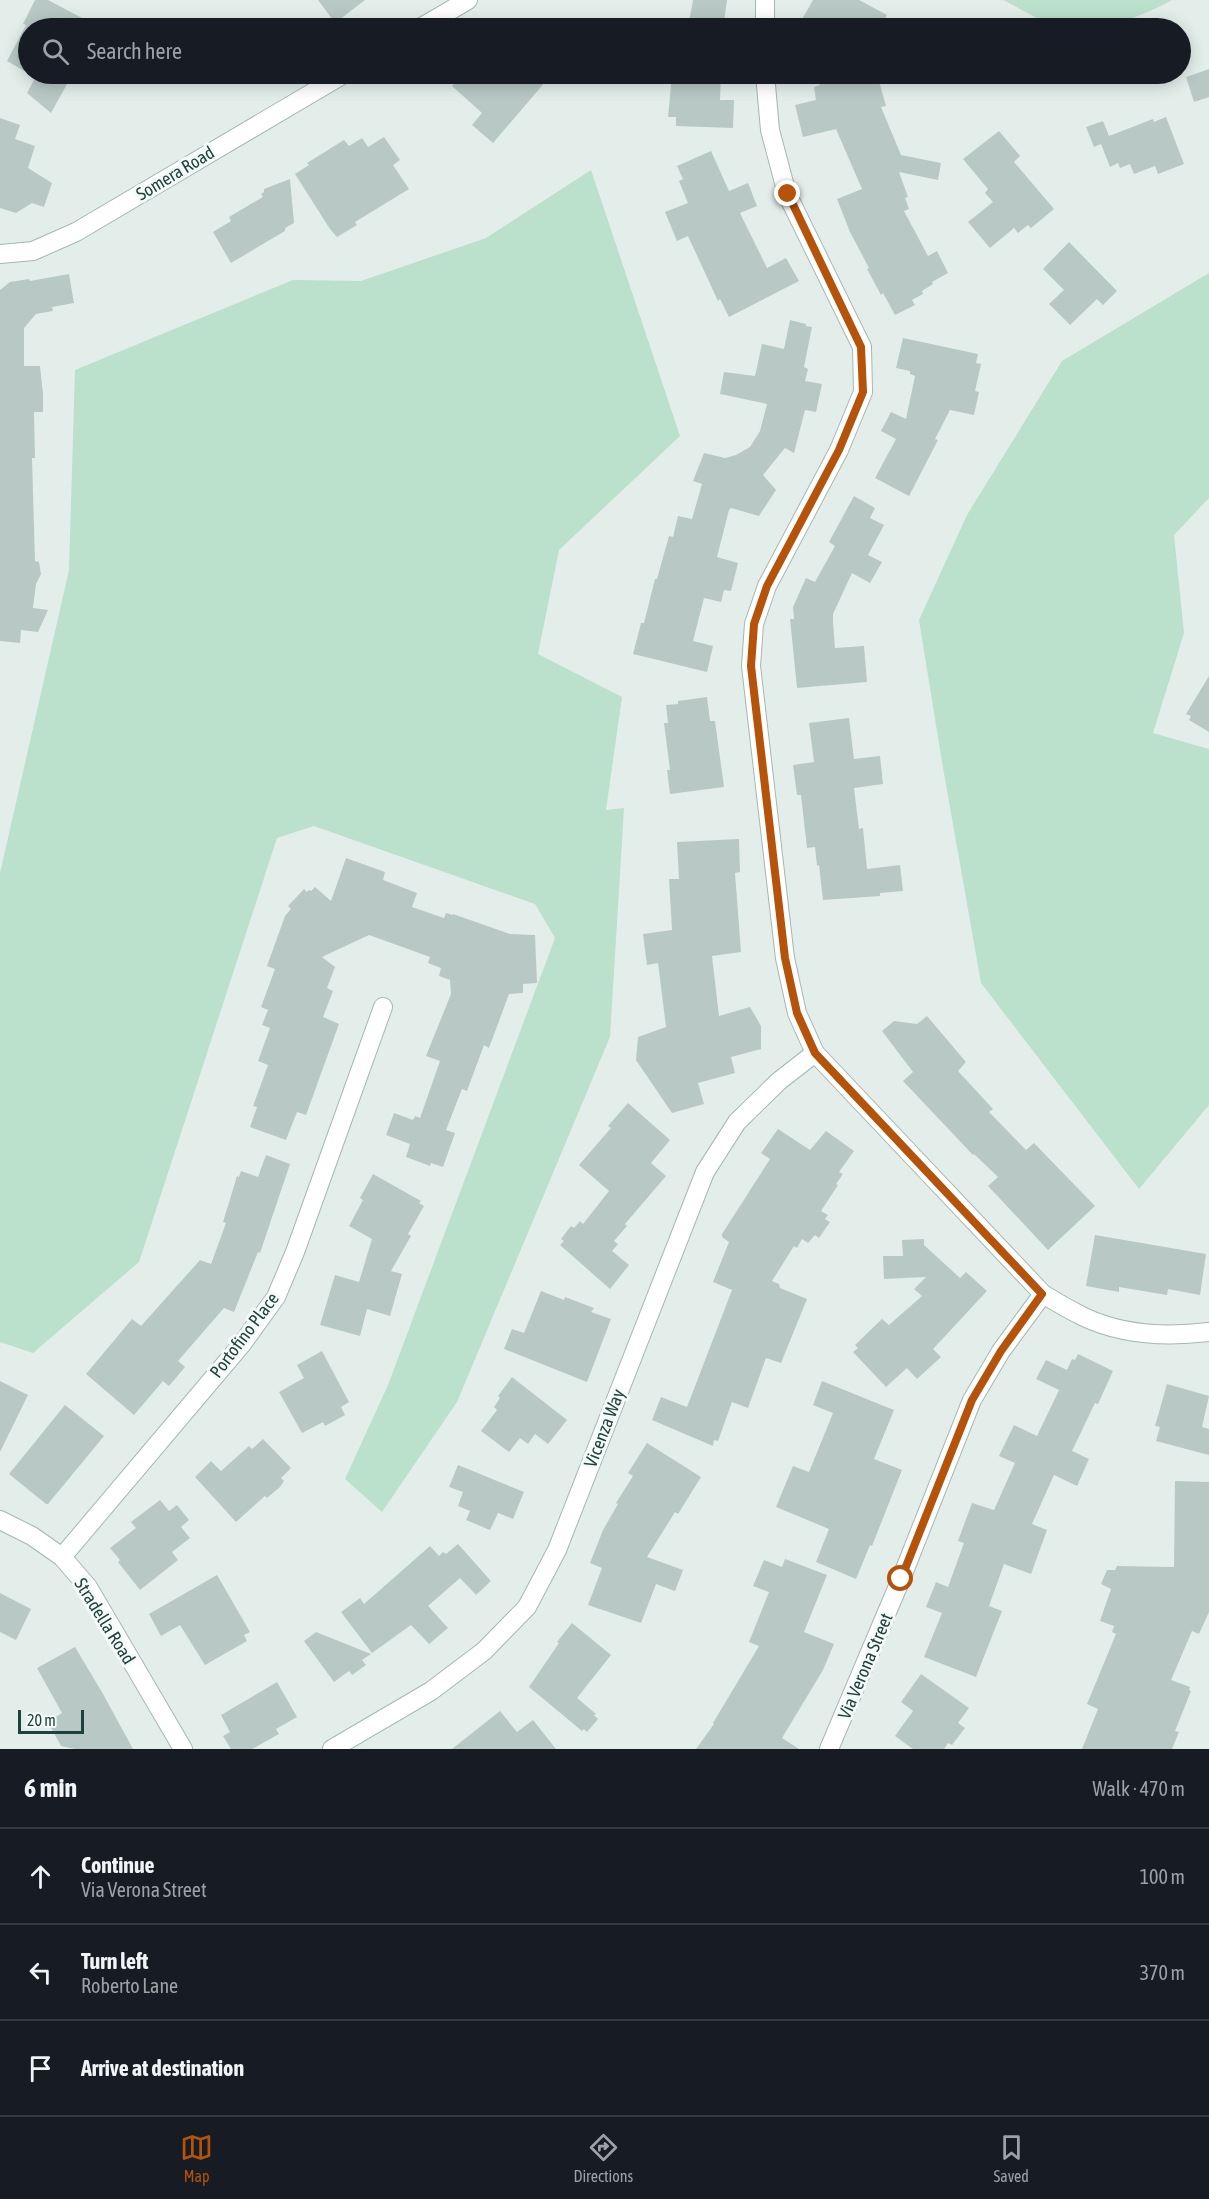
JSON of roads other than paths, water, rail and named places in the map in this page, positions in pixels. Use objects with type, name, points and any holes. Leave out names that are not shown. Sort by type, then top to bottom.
[{"type":"street","points":[[437,18],[468,0]]},
{"type":"street","points":[[765,0],[765,18]]},
{"type":"street","name":"Somera Road","points":[[0,254],[33,251],[76,232],[327,84]]},
{"type":"street","points":[[766,84],[770,130],[788,194],[857,337],[862,353],[863,392],[839,450],[767,586],[754,624],[751,666],[785,958],[797,1013],[815,1053],[1042,1294],[1086,1318],[1134,1333],[1209,1332]]},
{"type":"street","name":"Portofino Place","points":[[62,1557],[242,1344],[276,1298],[295,1252],[383,1006]]},
{"type":"street","name":"Vicenza Way","points":[[332,1749],[431,1691],[484,1651],[527,1607],[557,1550],[705,1172],[737,1122],[779,1081],[815,1053]]},
{"type":"street","name":"Via Verona Street","points":[[829,1749],[901,1579],[972,1400],[1001,1351],[1042,1294]]},
{"type":"street","name":"Stradella Road","points":[[0,1520],[32,1536],[62,1557],[88,1587],[183,1749]]}]
